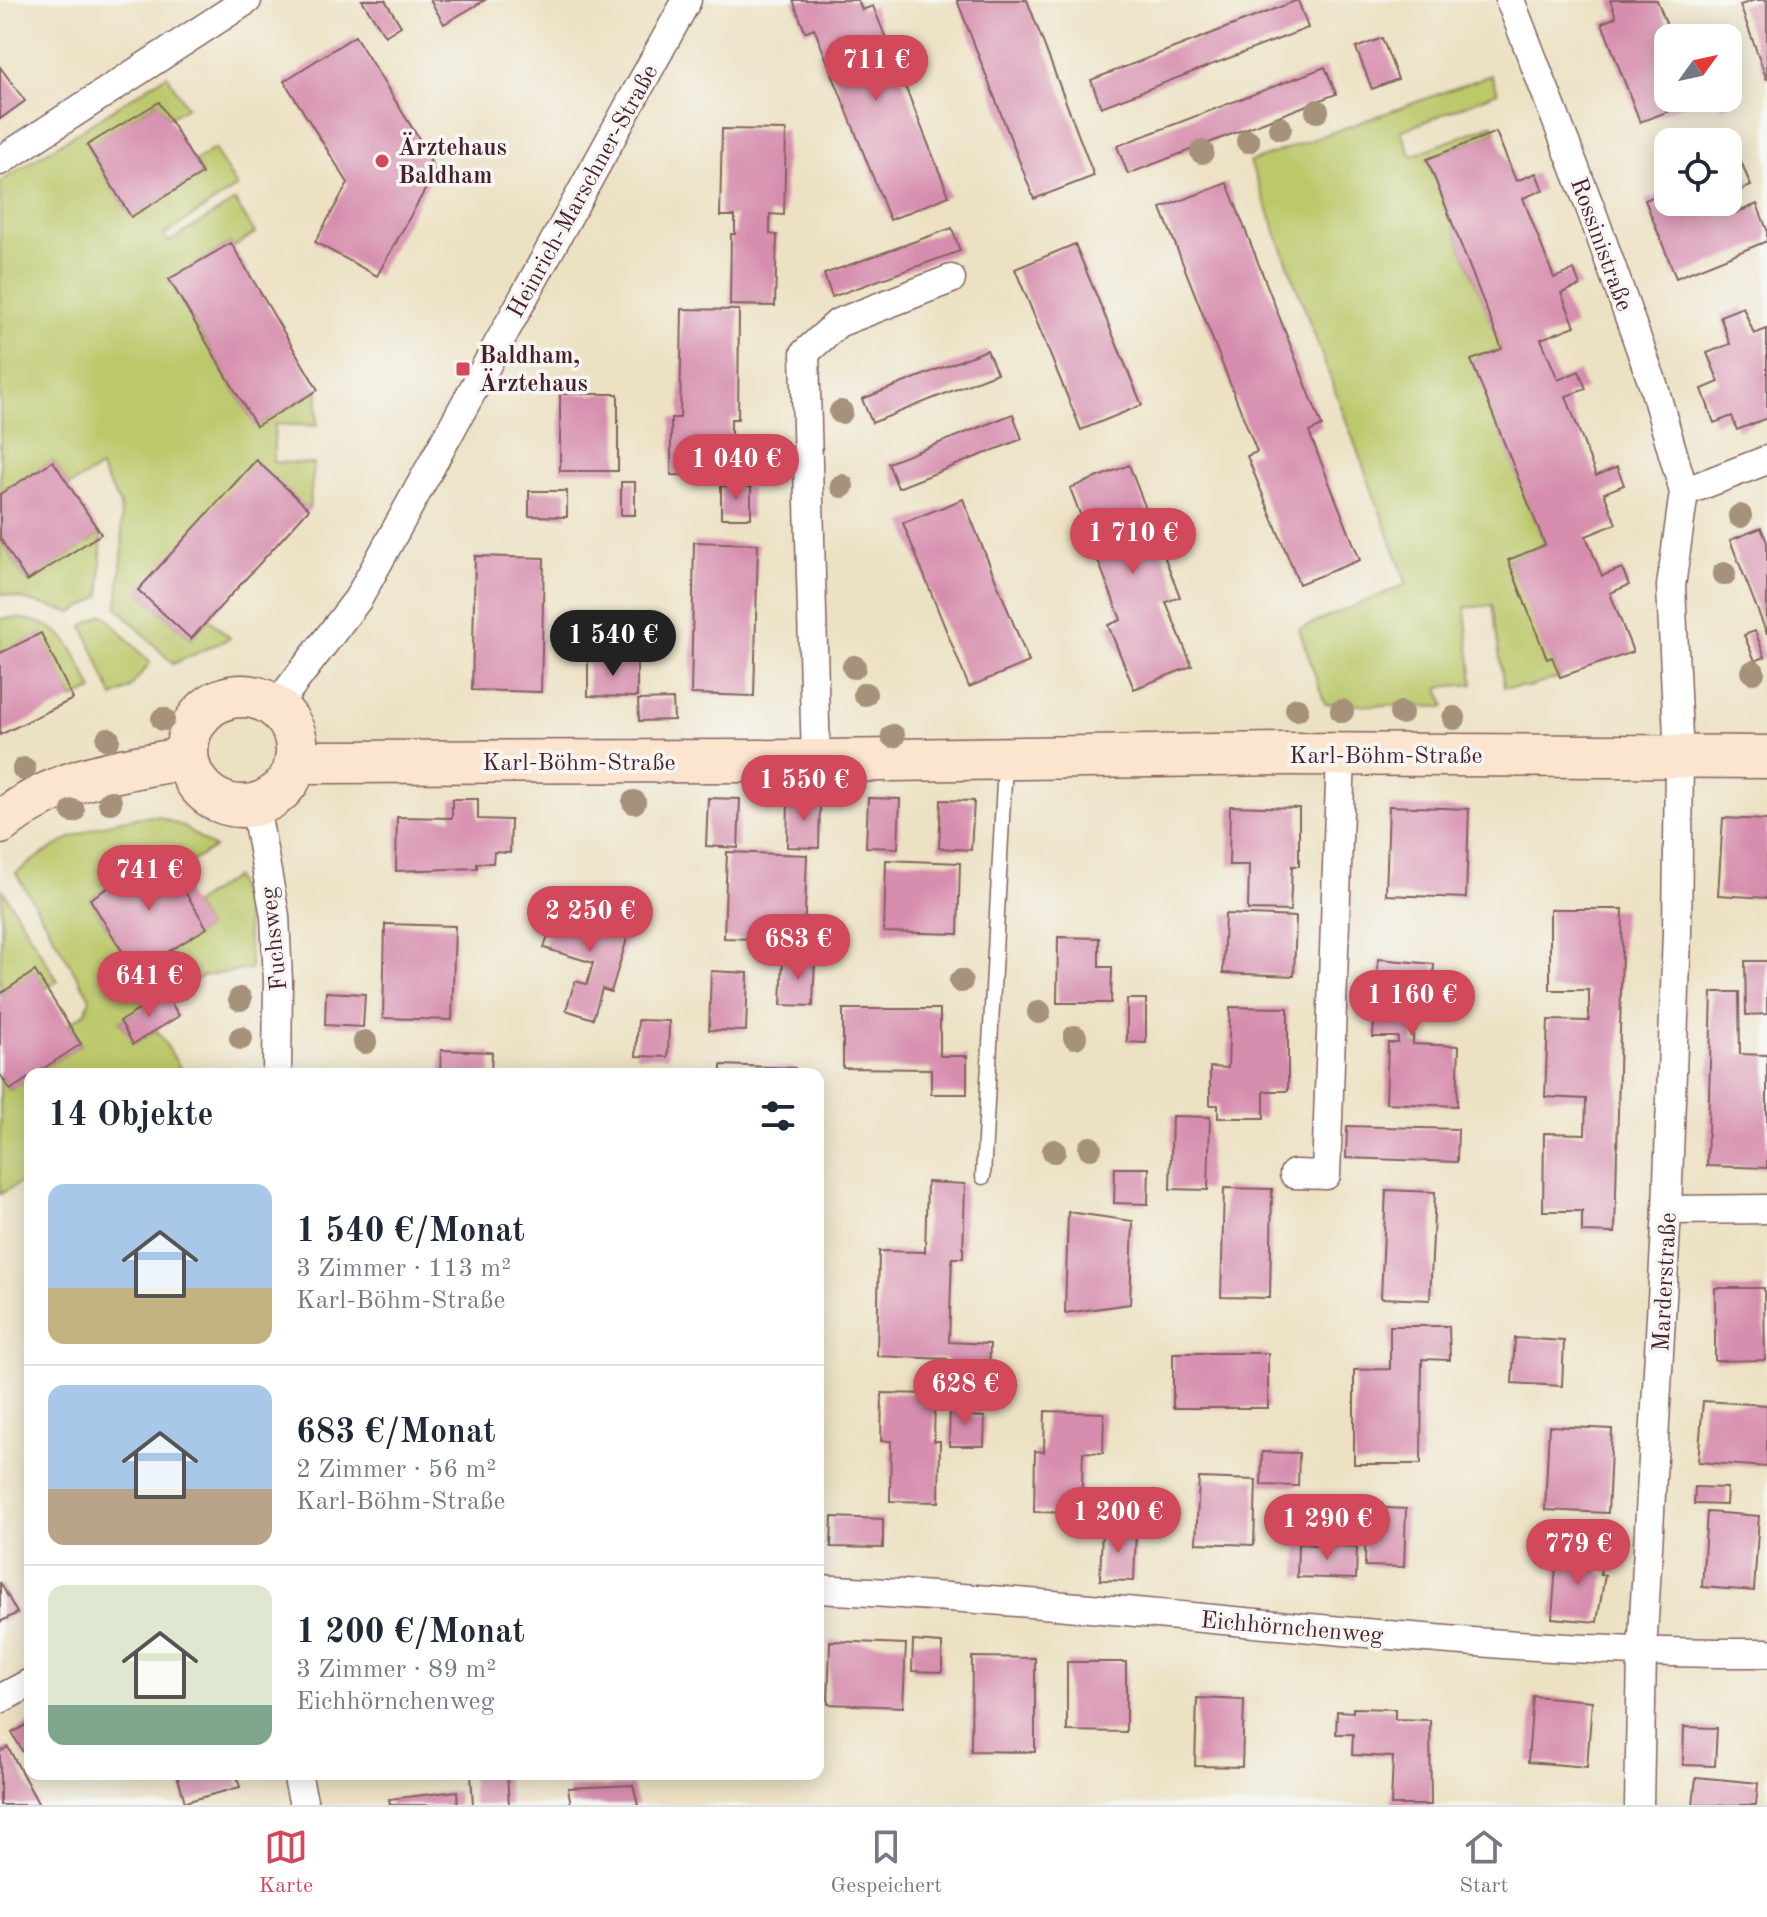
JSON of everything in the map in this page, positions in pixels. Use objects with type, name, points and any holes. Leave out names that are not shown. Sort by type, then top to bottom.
[{"type":"street","points":[[0,161],[247,0]]},
{"type":"street","name":"Heinrich-Marschner-Straße","points":[[275,707],[358,599],[687,0]]},
{"type":"street","name":"Rossinistraße","points":[[1510,0],[1593,215],[1653,384],[1684,492],[1671,586],[1679,758]]},
{"type":"street","points":[[816,761],[805,353],[838,323],[951,279]]},
{"type":"street","points":[[1684,492],[1767,460]]},
{"type":"street","points":[[245,696],[275,707],[289,722],[297,741],[296,762],[289,781],[275,797],[255,806],[240,807],[210,797],[191,773],[187,758],[192,726],[214,703],[245,696]]},
{"type":"street","points":[[1294,1174],[1326,1175],[1341,755]]},
{"type":"street","name":"Karl-Böhm-Straße","points":[[296,762],[816,761],[1341,755],[1767,757]]},
{"type":"street","points":[[0,823],[20,807],[67,783],[187,758]]},
{"type":"street","name":"Marderstraße","points":[[1639,1805],[1642,1654],[1667,1210],[1679,758]]},
{"type":"street","name":"Fuchsweg","points":[[255,806],[275,916],[279,1004],[277,1068]]},
{"type":"street","points":[[1667,1210],[1767,1209]]},
{"type":"street","name":"Eichhörnchenweg","points":[[824,1589],[1642,1654],[1767,1653]]},
{"type":"street","points":[[0,1699],[24,1686]]},
{"type":"street","points":[[298,1780],[304,1805]]},
{"type":"lane","points":[[983,1177],[1005,759]]},
{"type":"green space","points":[[167,75],[187,107],[169,118],[158,102],[87,146],[131,217],[202,174],[195,161],[214,149],[237,187],[164,235],[169,242],[235,201],[255,233],[234,247],[230,243],[169,280],[256,426],[318,390],[317,426],[275,424],[273,462],[314,464],[309,509],[139,591],[191,639],[209,619],[230,638],[173,664],[117,607],[123,548],[120,505],[100,468],[69,486],[53,461],[0,494],[0,182]]},
{"type":"green space","points":[[1491,75],[1498,92],[1401,131],[1411,156],[1493,124],[1496,132],[1427,159],[1502,349],[1472,360],[1545,545],[1508,560],[1560,677],[1530,687],[1504,687],[1492,605],[1465,608],[1473,684],[1439,687],[1445,707],[1325,704],[1299,629],[1407,584],[1250,162]]},
{"type":"green space","points":[[101,534],[101,596],[73,613],[0,593],[0,539],[27,581]]},
{"type":"green space","points":[[104,614],[150,663],[129,689],[113,697],[83,626]]},
{"type":"green space","points":[[16,618],[47,626],[66,640],[93,690],[73,699],[41,634],[0,653],[0,619]]},
{"type":"green space","points":[[157,816],[184,827],[214,848],[174,872],[161,854],[90,899],[135,972],[207,928],[193,904],[234,877],[244,901],[251,969],[203,976],[120,1021],[134,1043],[157,1030],[180,1068],[44,1068],[81,1044],[69,1024],[86,1012],[90,998],[16,873],[82,833],[137,817]]},
{"type":"green space","points":[[2,889],[58,981],[46,988],[35,971],[0,994]]},
{"type":"green space","points":[[0,1074],[10,1090],[24,1081],[24,1180],[0,1194]]},
{"type":"building","points":[[362,0],[385,0],[401,26],[385,36]]},
{"type":"building","points":[[430,0],[485,0],[444,24]]},
{"type":"building","points":[[793,0],[858,0],[862,10],[873,6],[949,196],[890,220],[814,28],[805,32]]},
{"type":"building","points":[[957,0],[1027,0],[1094,176],[1034,199]]},
{"type":"building","points":[[1298,0],[1308,28],[1101,107],[1091,80]]},
{"type":"building","points":[[1610,0],[1657,0],[1666,24],[1654,24],[1654,112],[1667,112],[1640,122],[1602,23],[1616,17]]},
{"type":"building","points":[[1767,0],[1767,80],[1740,5]]},
{"type":"building","name":"Ärztehaus Baldham","points":[[355,36],[421,142],[424,141],[436,180],[430,181],[377,276],[315,242],[348,183],[284,81]]},
{"type":"building","points":[[1382,38],[1398,79],[1372,89],[1356,48]]},
{"type":"building","points":[[0,67],[25,101],[0,119]]},
{"type":"building","points":[[1325,67],[1336,94],[1128,174],[1117,146]]},
{"type":"building","points":[[159,102],[202,174],[131,217],[87,145]]},
{"type":"building","points":[[722,129],[786,130],[784,215],[770,214],[770,234],[777,235],[775,306],[730,305],[731,234],[735,234],[735,216],[720,216]]},
{"type":"building","points":[[1496,132],[1516,181],[1536,173],[1543,190],[1523,198],[1554,278],[1574,270],[1580,286],[1561,293],[1575,326],[1541,339],[1558,380],[1579,371],[1586,389],[1566,396],[1596,476],[1617,467],[1624,485],[1604,493],[1616,524],[1586,536],[1602,576],[1622,568],[1629,585],[1610,593],[1633,652],[1560,677],[1552,657],[1547,659],[1508,560],[1545,545],[1471,360],[1502,349],[1427,159]]},
{"type":"building","points":[[1742,164],[1751,186],[1742,190]]},
{"type":"building","points":[[1227,183],[1322,426],[1309,432],[1360,560],[1299,584],[1247,456],[1257,452],[1161,208]]},
{"type":"building","points":[[1654,196],[1654,216],[1742,216],[1742,210],[1757,204],[1767,230],[1767,241],[1676,278],[1645,200]]},
{"type":"building","points":[[952,228],[960,251],[832,297],[824,274]]},
{"type":"building","points":[[231,243],[318,390],[256,426],[169,279]]},
{"type":"building","points":[[1075,244],[1142,405],[1081,430],[1015,269]]},
{"type":"building","points":[[1743,307],[1754,334],[1767,329],[1767,418],[1737,430],[1732,416],[1714,423],[1702,389],[1719,382],[1707,353],[1730,344],[1720,316]]},
{"type":"building","points":[[682,309],[739,310],[738,419],[731,419],[731,476],[671,475],[671,418],[680,418]]},
{"type":"building","points":[[987,350],[997,373],[872,423],[862,399]]},
{"type":"building","points":[[560,394],[618,394],[618,471],[560,471]]},
{"type":"building","points":[[1013,414],[1022,439],[898,488],[888,463]]},
{"type":"building","points":[[256,460],[309,509],[191,639],[138,590]]},
{"type":"building","points":[[53,461],[101,534],[27,581],[0,538],[0,494]]},
{"type":"building","points":[[1129,465],[1180,597],[1166,602],[1192,666],[1134,689],[1108,625],[1121,620],[1070,488]]},
{"type":"building","points":[[621,482],[635,482],[635,515],[621,515]]},
{"type":"building","points":[[721,486],[751,487],[751,518],[721,518]]},
{"type":"building","points":[[529,491],[567,491],[567,517],[529,516]]},
{"type":"building","points":[[963,499],[1029,662],[969,687],[903,523]]},
{"type":"building","points":[[1761,528],[1767,542],[1767,634],[1730,540]]},
{"type":"building","points":[[694,542],[758,544],[754,696],[691,694]]},
{"type":"building","points":[[475,556],[544,558],[541,692],[472,690]]},
{"type":"building","points":[[1755,631],[1765,657],[1755,661],[1744,635]]},
{"type":"building","points":[[41,633],[73,699],[0,735],[0,653]]},
{"type":"building","points":[[588,660],[637,660],[637,697],[588,696]]},
{"type":"building","points":[[673,699],[674,720],[639,721],[638,700]]},
{"type":"building","points":[[708,798],[740,799],[738,848],[706,846]]},
{"type":"building","points":[[788,798],[820,799],[819,848],[787,847]]},
{"type":"building","points":[[868,798],[900,799],[898,848],[866,847]]},
{"type":"building","points":[[452,799],[478,799],[478,819],[511,820],[510,853],[494,852],[493,863],[477,863],[477,868],[396,871],[397,817],[452,818]]},
{"type":"building","points":[[941,800],[974,801],[971,850],[939,848]]},
{"type":"building","points":[[1230,806],[1299,808],[1299,866],[1292,866],[1290,911],[1248,910],[1249,865],[1229,865]]},
{"type":"building","points":[[1389,806],[1469,809],[1466,898],[1386,895]]},
{"type":"building","points":[[1723,818],[1767,820],[1767,898],[1718,895]]},
{"type":"building","points":[[727,852],[807,855],[804,941],[724,938]]},
{"type":"building","points":[[162,854],[207,928],[135,972],[90,899]]},
{"type":"building","points":[[886,860],[960,863],[958,934],[884,932]]},
{"type":"building","points":[[1550,909],[1623,909],[1615,1233],[1582,1232],[1582,1211],[1543,1211],[1544,1133],[1585,1134],[1586,1099],[1545,1097],[1548,1020],[1589,1021],[1589,990],[1550,990]]},
{"type":"building","points":[[556,910],[604,925],[608,912],[633,919],[611,992],[602,989],[593,1019],[566,1010],[575,981],[587,984],[593,963],[544,948]]},
{"type":"building","points":[[1225,914],[1296,917],[1294,976],[1223,973]]},
{"type":"building","points":[[385,924],[455,926],[452,1020],[383,1018]]},
{"type":"building","points":[[1058,937],[1099,938],[1099,967],[1112,967],[1111,1003],[1057,1003]]},
{"type":"building","points":[[783,958],[815,959],[813,1006],[781,1005]]},
{"type":"building","points":[[1378,959],[1434,964],[1432,1002],[1414,1002],[1413,1044],[1459,1046],[1457,1106],[1386,1103],[1388,1043],[1398,1043],[1398,1037],[1373,1037]]},
{"type":"building","points":[[1745,961],[1767,961],[1767,1014],[1746,1015]]},
{"type":"building","points":[[35,971],[81,1044],[44,1068],[24,1068],[24,1081],[10,1090],[0,1074],[0,994]]},
{"type":"building","points":[[711,971],[748,973],[746,1031],[709,1030]]},
{"type":"building","points":[[326,992],[365,994],[363,1027],[325,1025]]},
{"type":"building","points":[[1712,992],[1739,992],[1740,1054],[1767,1055],[1767,1168],[1707,1166]]},
{"type":"building","points":[[166,994],[179,1016],[133,1044],[120,1021]]},
{"type":"building","points":[[1127,999],[1146,999],[1146,1043],[1127,1042]]},
{"type":"building","points":[[1230,1007],[1288,1008],[1288,1091],[1264,1091],[1264,1118],[1218,1118],[1218,1105],[1210,1105],[1210,1067],[1228,1068]]},
{"type":"building","points":[[843,1009],[940,1009],[940,1056],[967,1056],[967,1094],[931,1094],[931,1069],[843,1068]]},
{"type":"building","points":[[638,1020],[669,1021],[668,1057],[636,1056]]},
{"type":"building","points":[[441,1050],[492,1052],[491,1068],[440,1068]]},
{"type":"building","points":[[721,1065],[795,1068],[721,1068]]},
{"type":"building","points":[[1172,1116],[1210,1117],[1208,1190],[1170,1189]]},
{"type":"building","points":[[1347,1126],[1458,1129],[1457,1162],[1346,1158]]},
{"type":"building","points":[[1115,1168],[1149,1168],[1148,1204],[1114,1203]]},
{"type":"building","points":[[927,1182],[965,1184],[963,1258],[952,1258],[949,1342],[990,1344],[989,1376],[947,1374],[947,1359],[877,1356],[879,1251],[925,1252]]},
{"type":"building","points":[[1224,1188],[1272,1189],[1270,1298],[1221,1297]]},
{"type":"building","points":[[1386,1190],[1435,1192],[1430,1300],[1381,1298]]},
{"type":"building","points":[[1068,1212],[1133,1221],[1130,1304],[1065,1313]]},
{"type":"building","points":[[1715,1288],[1764,1288],[1765,1360],[1715,1361]]},
{"type":"building","points":[[1390,1326],[1449,1326],[1450,1360],[1422,1359],[1421,1464],[1354,1464],[1354,1370],[1390,1369]]},
{"type":"building","points":[[1515,1338],[1564,1341],[1562,1386],[1512,1383]]},
{"type":"building","points":[[1173,1353],[1268,1353],[1268,1408],[1173,1408]]},
{"type":"building","points":[[882,1393],[935,1394],[934,1441],[940,1441],[939,1502],[890,1501],[891,1441],[881,1441]]},
{"type":"building","points":[[1703,1401],[1767,1405],[1767,1467],[1698,1462]]},
{"type":"building","points":[[950,1402],[969,1403],[969,1416],[985,1417],[984,1446],[949,1446]]},
{"type":"building","points":[[1045,1411],[1104,1413],[1103,1453],[1083,1452],[1081,1513],[1034,1512],[1035,1451],[1044,1452]]},
{"type":"building","points":[[1549,1426],[1612,1429],[1608,1513],[1545,1510]]},
{"type":"building","points":[[1262,1452],[1299,1453],[1298,1486],[1261,1485]]},
{"type":"building","points":[[1199,1478],[1256,1480],[1254,1545],[1196,1543]]},
{"type":"building","points":[[1695,1487],[1727,1488],[1726,1505],[1694,1504]]},
{"type":"building","points":[[1366,1507],[1406,1509],[1404,1567],[1365,1566]]},
{"type":"building","points":[[1707,1512],[1759,1516],[1754,1591],[1702,1587]]},
{"type":"building","points":[[832,1517],[883,1519],[883,1548],[831,1547]]},
{"type":"building","points":[[1102,1529],[1136,1530],[1134,1581],[1100,1580]]},
{"type":"building","points":[[1298,1544],[1357,1547],[1356,1579],[1297,1577]]},
{"type":"building","points":[[1557,1553],[1602,1556],[1600,1575],[1605,1575],[1597,1622],[1552,1618]]},
{"type":"building","points":[[0,1582],[17,1613],[0,1622]]},
{"type":"building","points":[[830,1641],[906,1644],[903,1707],[828,1704]]},
{"type":"building","points":[[913,1641],[942,1643],[942,1672],[912,1671]]},
{"type":"building","points":[[972,1657],[1035,1658],[1035,1752],[971,1751]]},
{"type":"building","points":[[1067,1662],[1126,1662],[1126,1732],[1067,1731]]},
{"type":"building","points":[[1533,1696],[1592,1701],[1587,1767],[1528,1762]]},
{"type":"building","points":[[1197,1698],[1244,1700],[1242,1767],[1195,1766]]},
{"type":"building","points":[[1353,1708],[1395,1709],[1395,1719],[1430,1720],[1431,1805],[1391,1805],[1393,1757],[1352,1755],[1353,1734],[1336,1734],[1337,1711],[1353,1712]]},
{"type":"building","points":[[24,1726],[24,1754],[12,1733]]},
{"type":"building","points":[[1684,1727],[1717,1728],[1715,1766],[1683,1765]]},
{"type":"building","points":[[8,1747],[39,1805],[0,1805],[0,1752]]},
{"type":"building","points":[[1696,1777],[1758,1783],[1756,1805],[1693,1805]]},
{"type":"building","points":[[179,1780],[238,1780],[240,1787],[185,1802]]},
{"type":"building","points":[[471,1780],[507,1780],[509,1805],[473,1805]]},
{"type":"building","points":[[633,1785],[638,1805],[571,1805],[568,1788]]},
{"type":"building","points":[[457,1791],[458,1805],[390,1805],[389,1799]]},
{"type":"place","name":"Ärztehaus Baldham","points":[[382,161]]},
{"type":"place","name":"Baldham, Ärztehaus","points":[[463,369]]}]
